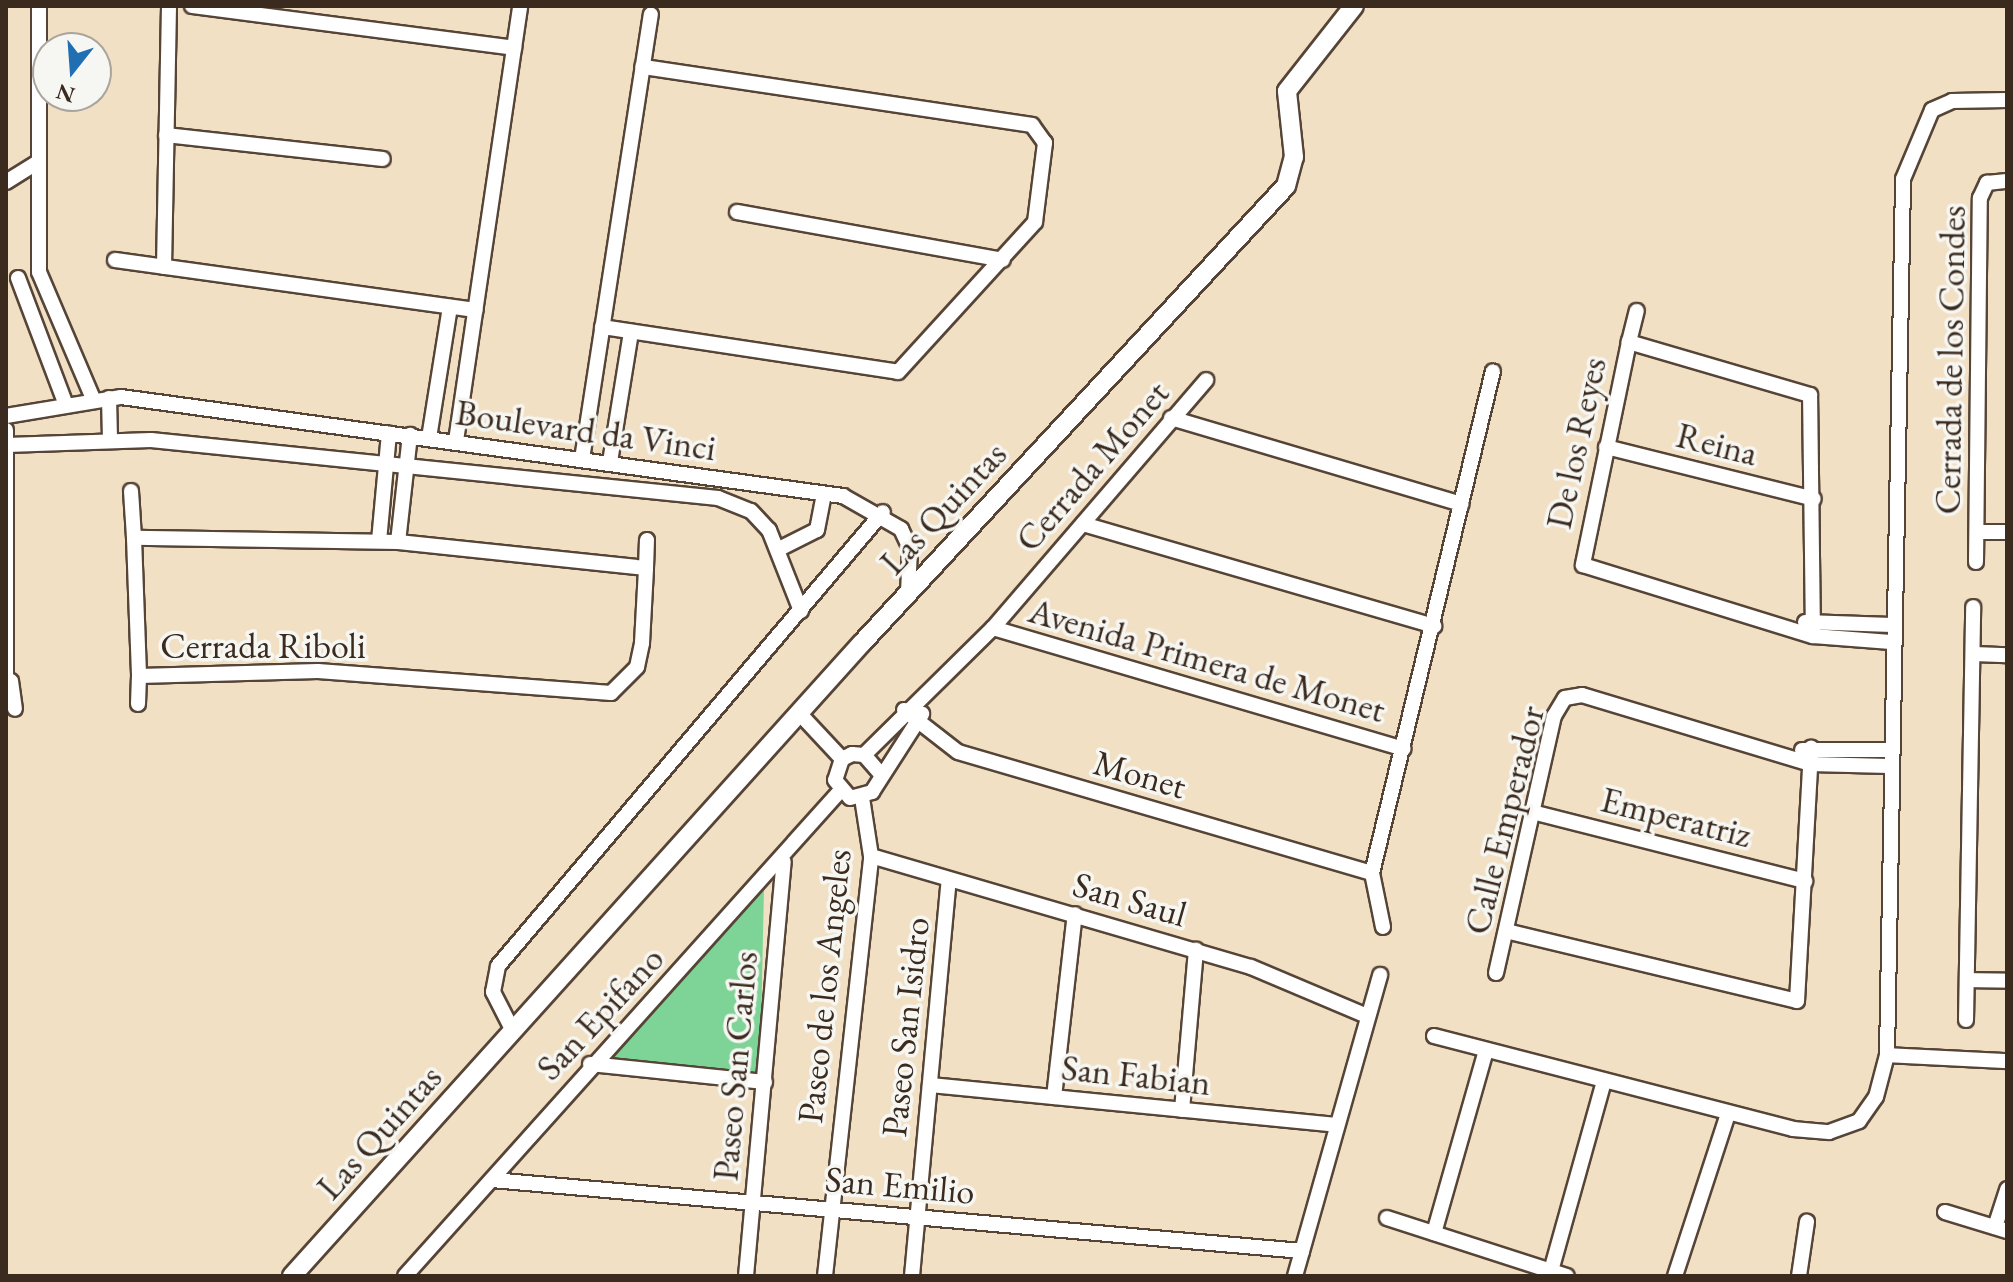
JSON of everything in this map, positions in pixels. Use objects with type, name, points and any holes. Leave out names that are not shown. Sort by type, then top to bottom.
[{"type":"street","points":[[39,6],[39,272],[101,399],[110,439]]},
{"type":"street","points":[[164,267],[169,6]]},
{"type":"street","points":[[192,6],[514,48]]},
{"type":"street","points":[[456,441],[520,6]]},
{"type":"street","name":"Las Quintas","points":[[292,1276],[908,594],[1286,186],[1294,157],[1287,91],[1354,6]]},
{"type":"street","points":[[582,459],[651,14]]},
{"type":"street","points":[[602,327],[898,372],[1035,222],[1045,143],[1032,125],[642,67]]},
{"type":"street","points":[[1434,1036],[1728,1114],[1829,1132],[1859,1121],[1876,1097],[1887,1055],[1891,642],[1906,164],[1940,104],[2007,100]]},
{"type":"street","points":[[166,135],[383,159]]},
{"type":"street","points":[[6,182],[39,161]]},
{"type":"street","name":"Cerrada de los Condes","points":[[2007,181],[1987,183],[1980,198],[1977,532],[2007,532]]},
{"type":"street","points":[[737,212],[1003,260]]},
{"type":"street","points":[[115,260],[476,310]]},
{"type":"street","points":[[39,272],[12,279],[66,405]]},
{"type":"street","points":[[429,438],[450,307]]},
{"type":"street","points":[[1629,342],[1637,311]]},
{"type":"street","points":[[610,462],[631,332]]},
{"type":"street","name":"De los Reyes","points":[[1629,342],[1810,395],[1814,499],[1813,636],[1789,626],[1583,565],[1629,342]]},
{"type":"street","points":[[1383,927],[1372,873],[1493,371]]},
{"type":"street","name":"Cerrada Monet","points":[[927,699],[993,628],[1206,380]]},
{"type":"street","name":"Boulevard da Vinci","points":[[6,416],[101,399],[410,435],[763,485],[751,511],[718,498],[407,463],[110,439],[7,445]]},
{"type":"street","points":[[1171,418],[1462,504]]},
{"type":"street","points":[[6,430],[9,681],[15,709]]},
{"type":"street","points":[[379,541],[389,433]]},
{"type":"street","points":[[398,542],[410,435]]},
{"type":"street","name":"Reina","points":[[1606,447],[1814,499]]},
{"type":"street","points":[[763,485],[824,495],[888,517],[910,562],[908,594]]},
{"type":"street","name":"Cerrada Riboli","points":[[131,491],[139,676],[318,671],[611,693],[637,667],[647,540]]},
{"type":"street","points":[[781,548],[817,530],[824,495]]},
{"type":"street","points":[[751,511],[781,548],[801,611]]},
{"type":"street","name":"Las Quintas","points":[[513,1031],[493,992],[498,966],[801,611],[888,517]]},
{"type":"street","points":[[1083,524],[1434,626]]},
{"type":"street","points":[[1976,562],[1977,532]]},
{"type":"street","points":[[134,538],[398,542],[646,568]]},
{"type":"street","points":[[1966,1020],[1973,607]]},
{"type":"street","points":[[1789,626],[1813,619],[1892,625]]},
{"type":"street","name":"Avenida Primera de Monet","points":[[993,628],[1404,749]]},
{"type":"street","points":[[1813,636],[1891,642]]},
{"type":"street","points":[[1974,654],[2007,655]]},
{"type":"street","points":[[138,704],[139,676]]},
{"type":"street","name":"Calle Emperador","points":[[1496,973],[1558,704],[1582,695],[1790,753]]},
{"type":"street","points":[[842,759],[864,755],[904,710],[927,699]]},
{"type":"street","points":[[842,759],[835,780],[840,791],[862,798],[919,723],[927,699]]},
{"type":"street","name":"Monet","points":[[904,710],[958,752],[1372,873]]},
{"type":"street","points":[[800,714],[842,759]]},
{"type":"street","points":[[1790,753],[1811,747],[1889,750]]},
{"type":"street","points":[[1506,931],[1793,1002],[1801,993],[1811,747]]},
{"type":"street","points":[[1790,753],[1810,764],[1889,766]]},
{"type":"street","points":[[864,755],[879,772]]},
{"type":"street","name":"San Epifano","points":[[405,1276],[492,1180],[590,1064],[784,862],[840,791]]},
{"type":"street","name":"Paseo de los Angeles","points":[[825,1276],[871,856],[862,798]]},
{"type":"street","name":"Emperatriz","points":[[1532,812],[1805,881]]},
{"type":"street","name":"San Saul","points":[[871,856],[1196,950],[1367,1016]]},
{"type":"street","name":"Paseo San Carlos","points":[[746,1276],[784,862]]},
{"type":"street","name":"Paseo San Isidro","points":[[912,1276],[949,880]]},
{"type":"street","points":[[1054,1097],[1075,914]]},
{"type":"street","points":[[1182,1110],[1196,950]]},
{"type":"street","points":[[1295,1276],[1380,975]]},
{"type":"street","points":[[1968,980],[2007,981]]},
{"type":"street","points":[[1434,1233],[1486,1050]]},
{"type":"street","points":[[1887,1055],[2007,1061]]},
{"type":"street","points":[[590,1064],[765,1082]]},
{"type":"street","points":[[1551,1271],[1604,1081]]},
{"type":"street","name":"San Fabian","points":[[930,1085],[1337,1125]]},
{"type":"street","points":[[1675,1276],[1728,1114]]},
{"type":"street","name":"San Emilio","points":[[492,1180],[1302,1251]]},
{"type":"street","points":[[1945,1212],[2001,1229],[2007,1189]]},
{"type":"street","points":[[1387,1218],[1567,1276]]},
{"type":"street","points":[[1799,1276],[1807,1222]]},
{"type":"green space","points":[[764,887],[760,1076],[602,1057]]}]
